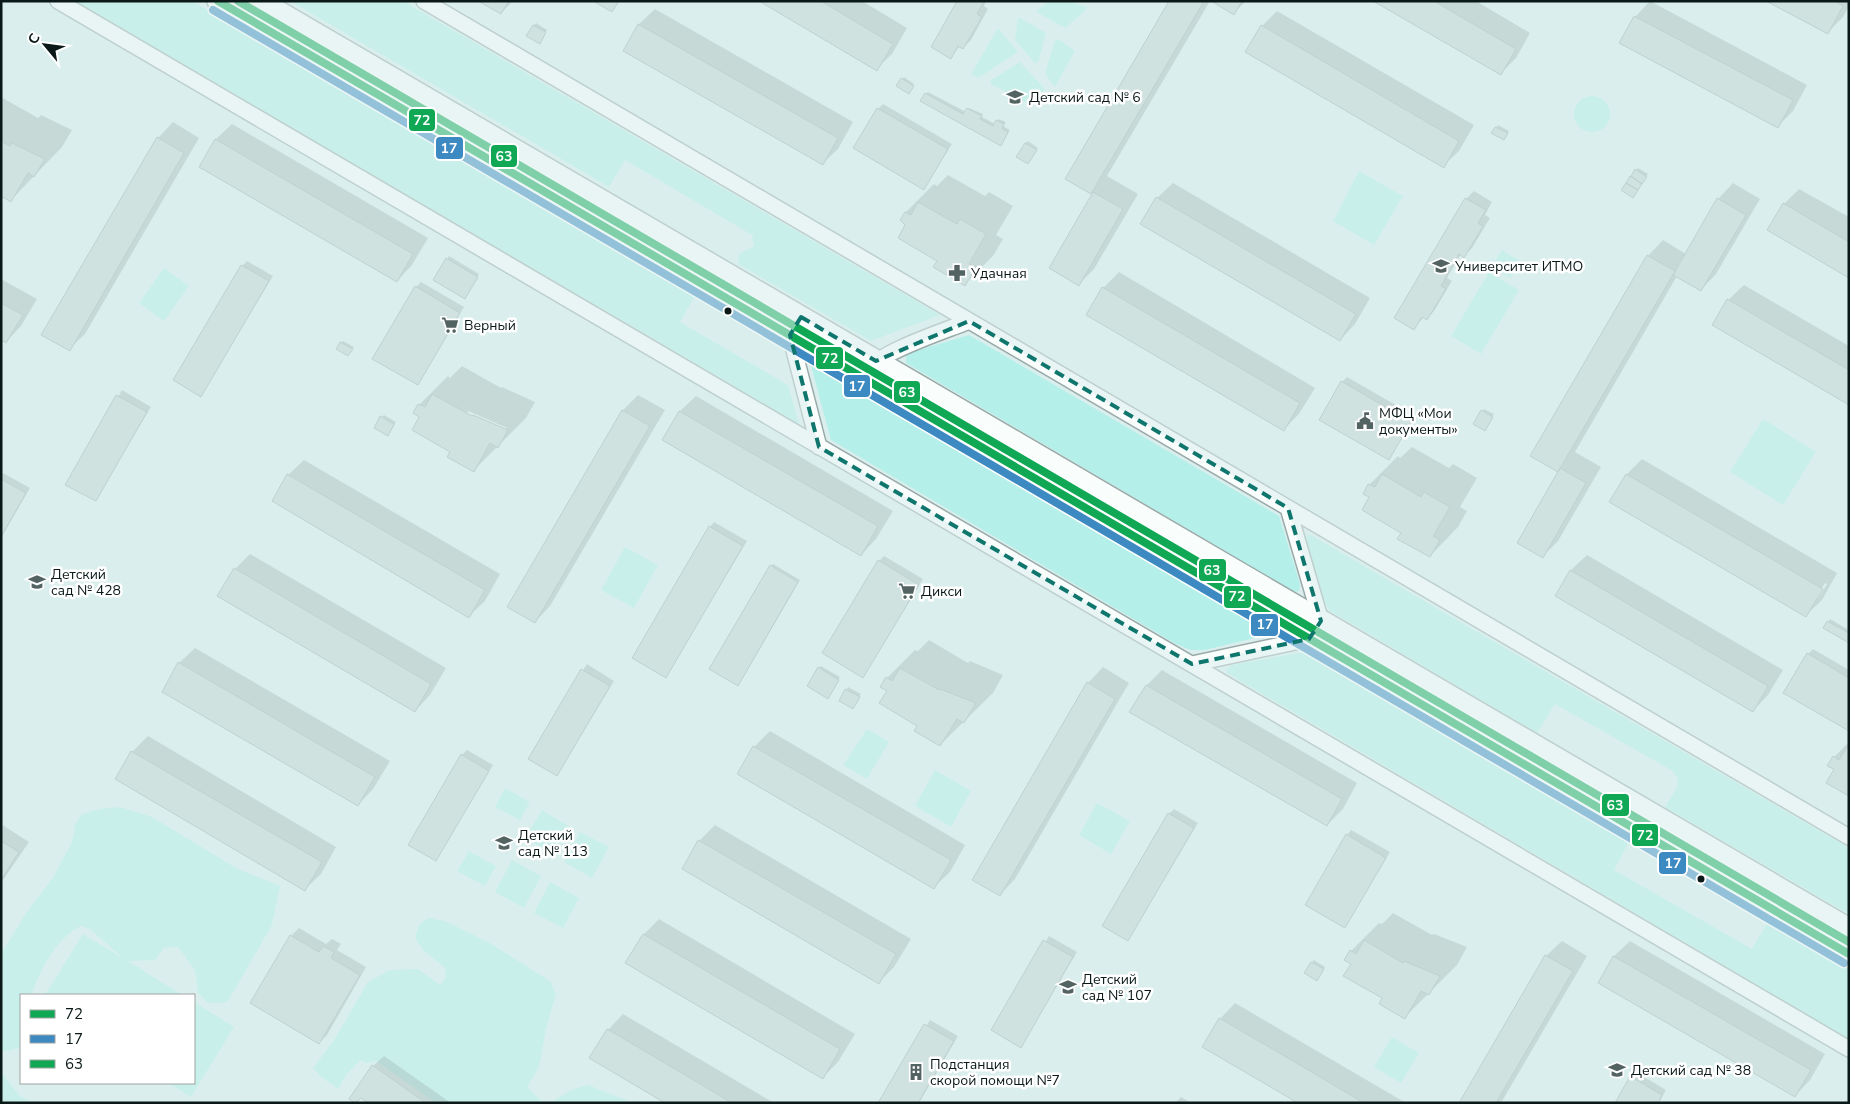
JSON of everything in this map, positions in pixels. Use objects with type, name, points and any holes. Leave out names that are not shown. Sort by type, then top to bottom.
[{"type":"street","points":[[58,1],[1849,1049]]},
{"type":"street","points":[[218,1],[1849,954]]},
{"type":"street","points":[[260,1],[1849,930]]},
{"type":"street","points":[[424,1],[1849,836]]},
{"type":"street","points":[[801,317],[790,335],[819,447]]},
{"type":"street","points":[[865,379],[876,361],[969,321]]},
{"type":"street","points":[[1192,664],[1309,639],[1321,621],[1288,508]]},
{"type":"highlighted area","points":[[801,317],[876,361],[969,321],[1288,508],[1321,621],[1309,639],[1192,664],[819,447],[790,335]]},
{"type":"shaded area","points":[[75,1],[192,1],[696,294],[680,322],[788,385],[799,424]]},
{"type":"shaded area","points":[[290,1],[403,1],[940,315],[871,341],[738,264],[739,254],[754,246],[752,235],[625,160],[609,187]]},
{"type":"shaded area","points":[[1049,1],[1067,1],[1087,7],[1087,9],[1065,28],[1038,13],[1037,10]]},
{"type":"shaded area","points":[[1020,18],[1046,33],[1038,63],[1035,63],[1015,40],[1018,19]]},
{"type":"shaded area","points":[[998,28],[1018,52],[978,78],[971,74]]},
{"type":"shaded area","points":[[1058,39],[1075,51],[1056,85],[1053,85],[1045,73],[1055,40]]},
{"type":"shaded area","points":[[1020,62],[1044,88],[1044,91],[1027,103],[991,84],[991,80]]},
{"type":"shaded area","points":[[1592,96],[1605,101],[1610,114],[1605,127],[1592,132],[1579,127],[1574,114],[1579,101]]},
{"type":"shaded area","points":[[1359,171],[1403,196],[1374,245],[1333,221]]},
{"type":"shaded area","points":[[1502,250],[1520,261],[1510,278],[1491,267]]},
{"type":"shaded area","points":[[164,268],[189,286],[164,321],[139,303]]},
{"type":"shaded area","points":[[1489,272],[1519,290],[1481,354],[1451,336]]},
{"type":"shaded area","points":[[969,335],[1279,516],[1300,584],[1299,591],[1295,592],[906,363],[906,356],[909,353]]},
{"type":"shaded area","points":[[809,358],[1275,633],[1205,650],[1191,650],[1176,644],[831,440]]},
{"type":"shaded area","points":[[1763,419],[1816,452],[1783,505],[1730,472]]},
{"type":"shaded area","points":[[1309,534],[1849,848],[1849,914],[1665,807],[1677,787],[1678,778],[1671,770],[1555,704],[1537,733],[1330,611],[1324,601],[1305,540]]},
{"type":"shaded area","points":[[625,547],[658,565],[634,608],[601,590]]},
{"type":"shaded area","points":[[1298,653],[1313,655],[1630,840],[1614,870],[1752,949],[1768,921],[1849,969],[1849,1039],[1227,673],[1227,669],[1232,665]]},
{"type":"shaded area","points":[[867,729],[889,742],[867,779],[843,765]]},
{"type":"shaded area","points":[[935,770],[971,791],[951,827],[915,806]]},
{"type":"shaded area","points":[[505,788],[530,802],[520,820],[495,807]]},
{"type":"shaded area","points":[[1097,803],[1130,821],[1111,854],[1079,835]]},
{"type":"shaded area","points":[[120,807],[152,817],[236,868],[280,886],[272,925],[230,998],[225,1003],[208,1003],[198,993],[195,970],[178,947],[164,948],[155,960],[128,961],[180,994],[46,994],[83,934],[123,958],[90,929],[81,926],[72,931],[57,946],[44,966],[32,994],[20,994],[20,1048],[1,1052],[1,954],[26,913],[52,879],[72,842],[75,824],[82,814],[100,809]]},
{"type":"shaded area","points":[[542,810],[570,827],[554,855],[525,838]]},
{"type":"shaded area","points":[[580,832],[609,847],[592,878],[564,862]]},
{"type":"shaded area","points":[[469,851],[496,866],[485,886],[457,871]]},
{"type":"shaded area","points":[[512,860],[541,876],[524,908],[495,892]]},
{"type":"shaded area","points":[[550,882],[579,898],[563,928],[534,913]]},
{"type":"shaded area","points":[[428,918],[445,921],[488,942],[550,981],[556,994],[546,1029],[539,1067],[527,1087],[543,1103],[436,1103],[376,1061],[366,1063],[360,1060],[346,1075],[338,1089],[320,1076],[313,1068],[334,1040],[368,982],[390,970],[418,969],[440,985],[446,977],[445,968],[423,950],[415,938],[419,925]]},
{"type":"shaded area","points":[[195,1003],[234,1027],[191,1097],[171,1084],[195,1084]]},
{"type":"shaded area","points":[[1392,1037],[1419,1053],[1401,1083],[1374,1067]]},
{"type":"shaded area","points":[[1,1072],[19,1095],[33,1103],[1,1103]]},
{"type":"shaded area","points":[[588,1085],[633,1103],[550,1103],[573,1089]]},
{"type":"building","points":[[478,1],[509,1],[501,14]]},
{"type":"building","points":[[593,1],[619,1],[612,12]]},
{"type":"building","points":[[759,1],[821,1],[893,44],[877,71]]},
{"type":"building","points":[[957,1],[984,1],[977,14],[982,17],[963,49],[958,46],[951,59],[931,47]]},
{"type":"building","points":[[1169,1],[1204,1],[1091,194],[1065,179]]},
{"type":"building","points":[[1211,1],[1242,1],[1234,15]]},
{"type":"building","points":[[1373,1],[1434,1],[1516,49],[1501,75]]},
{"type":"building","points":[[1766,1],[1835,1],[1843,6],[1828,34]]},
{"type":"building","points":[[1634,16],[1793,100],[1778,128],[1619,43]]},
{"type":"building","points":[[638,24],[838,138],[823,165],[623,51]]},
{"type":"building","points":[[533,25],[546,32],[540,44],[526,36]]},
{"type":"building","points":[[1261,25],[1459,141],[1444,168],[1245,52]]},
{"type":"building","points":[[901,78],[914,86],[909,94],[896,86]]},
{"type":"building","points":[[925,93],[963,114],[967,108],[982,116],[980,119],[993,126],[996,120],[1004,124],[1002,129],[1008,132],[1001,146],[920,101]]},
{"type":"building","points":[[877,108],[948,149],[924,190],[853,148]]},
{"type":"building","points":[[1495,127],[1508,133],[1504,140],[1491,133]]},
{"type":"building","points":[[157,137],[184,153],[70,351],[41,335]]},
{"type":"building","points":[[215,139],[413,254],[397,282],[199,167]]},
{"type":"building","points":[[1,141],[10,146],[12,143],[45,159],[34,177],[28,173],[11,202],[1,196]]},
{"type":"building","points":[[1025,143],[1037,150],[1028,164],[1016,157]]},
{"type":"building","points":[[1635,169],[1647,177],[1642,184],[1631,176]]},
{"type":"building","points":[[1630,176],[1642,184],[1638,190],[1626,183]]},
{"type":"building","points":[[1626,183],[1638,190],[1633,198],[1621,190]]},
{"type":"building","points":[[1093,192],[1123,209],[1079,286],[1049,268]]},
{"type":"building","points":[[1156,197],[1356,314],[1340,341],[1140,224]]},
{"type":"building","points":[[1465,198],[1486,210],[1478,223],[1483,226],[1464,258],[1459,254],[1441,286],[1446,289],[1427,320],[1422,317],[1414,330],[1394,318]]},
{"type":"building","points":[[1717,198],[1746,215],[1701,291],[1673,275]]},
{"type":"building","points":[[918,202],[957,224],[960,219],[986,234],[969,264],[976,267],[965,286],[933,267],[937,261],[898,238],[905,225],[900,220],[905,212],[911,215]]},
{"type":"building","points":[[1783,203],[1849,242],[1849,278],[1767,230]]},
{"type":"building","points":[[1647,255],[1675,271],[1558,472],[1530,456]]},
{"type":"building","points":[[446,258],[478,277],[465,299],[433,280]]},
{"type":"building","points":[[241,265],[269,281],[201,397],[173,380]]},
{"type":"building","points":[[415,286],[460,313],[418,385],[372,359]]},
{"type":"building","points":[[1102,287],[1300,403],[1284,431],[1086,315]]},
{"type":"building","points":[[1727,299],[1849,370],[1849,405],[1712,325]]},
{"type":"building","points":[[1,303],[23,315],[6,343],[1,340]]},
{"type":"building","points":[[340,342],[353,349],[348,356],[336,349]]},
{"type":"building","name":"МФЦ «Мои документы»","points":[[1341,381],[1411,422],[1389,460],[1319,420]]},
{"type":"building","points":[[432,394],[472,416],[508,430],[498,448],[490,443],[474,472],[447,457],[450,452],[412,430],[419,417],[413,413],[418,404],[425,407]]},
{"type":"building","points":[[116,395],[147,412],[96,501],[65,485]]},
{"type":"building","points":[[622,410],[650,426],[535,623],[507,607]]},
{"type":"building","points":[[1481,410],[1493,417],[1485,431],[1473,424]]},
{"type":"building","points":[[679,411],[878,526],[861,556],[662,440]]},
{"type":"building","points":[[380,416],[394,424],[388,436],[374,428]]},
{"type":"building","points":[[1560,468],[1586,483],[1543,558],[1517,543]]},
{"type":"building","points":[[287,474],[485,590],[469,618],[272,501]]},
{"type":"building","points":[[1382,474],[1421,497],[1424,492],[1450,507],[1433,536],[1440,540],[1430,557],[1397,539],[1401,533],[1362,510],[1369,497],[1363,494],[1368,484],[1375,487]]},
{"type":"building","points":[[1626,474],[1823,589],[1806,617],[1609,502]]},
{"type":"building","points":[[1,479],[26,493],[1,537]]},
{"type":"building","points":[[709,526],[743,546],[666,678],[632,658]]},
{"type":"building","points":[[878,560],[919,585],[863,678],[822,653]]},
{"type":"building","points":[[770,565],[798,582],[738,686],[709,669]]},
{"type":"building","points":[[234,568],[431,684],[415,712],[217,596]]},
{"type":"building","points":[[1570,570],[1768,686],[1753,712],[1555,596]]},
{"type":"building","points":[[1827,621],[1849,633],[1849,643],[1823,628]]},
{"type":"building","points":[[1807,653],[1849,678],[1849,731],[1783,693]]},
{"type":"building","points":[[178,662],[375,777],[358,806],[162,692]]},
{"type":"building","points":[[818,667],[839,680],[828,699],[807,686]]},
{"type":"building","points":[[900,668],[939,690],[976,703],[964,723],[957,719],[940,746],[914,731],[917,726],[879,703],[887,691],[880,687],[886,677],[892,681]]},
{"type":"building","points":[[581,669],[610,686],[557,776],[528,759]]},
{"type":"building","points":[[1087,682],[1115,699],[1000,896],[972,880]]},
{"type":"building","points":[[1146,685],[1342,799],[1327,826],[1129,712]]},
{"type":"building","points":[[845,689],[860,697],[853,709],[839,701]]},
{"type":"building","points":[[753,746],[951,860],[934,889],[737,774]]},
{"type":"building","points":[[1847,747],[1849,748],[1849,796],[1826,783],[1834,769],[1827,766],[1833,756],[1839,760]]},
{"type":"building","points":[[131,751],[322,862],[305,891],[115,779]]},
{"type":"building","points":[[461,754],[489,771],[436,861],[408,845]]},
{"type":"building","points":[[1168,813],[1194,828],[1128,941],[1102,926]]},
{"type":"building","points":[[1346,834],[1386,858],[1345,928],[1305,905]]},
{"type":"building","points":[[698,840],[896,954],[879,984],[682,869]]},
{"type":"building","points":[[1,841],[19,852],[1,880]]},
{"type":"building","points":[[643,934],[840,1049],[823,1079],[625,963]]},
{"type":"building","points":[[290,935],[319,952],[323,946],[334,952],[331,958],[360,975],[319,1044],[250,1003]]},
{"type":"building","points":[[1043,940],[1073,957],[1021,1048],[991,1030]]},
{"type":"building","points":[[1364,940],[1403,963],[1404,961],[1440,976],[1429,995],[1421,991],[1405,1019],[1379,1004],[1382,998],[1343,976],[1351,964],[1344,960],[1350,950],[1356,954]]},
{"type":"building","points":[[1545,955],[1573,971],[1496,1103],[1459,1103]]},
{"type":"building","points":[[1613,956],[1811,1070],[1795,1097],[1598,983]]},
{"type":"building","points":[[1311,962],[1324,969],[1317,981],[1304,973]]},
{"type":"building","points":[[1219,1018],[1364,1103],[1298,1103],[1202,1047]]},
{"type":"building","name":"Подстанция скорой помощи №7","points":[[924,1024],[954,1041],[918,1103],[878,1103]]},
{"type":"building","points":[[607,1029],[732,1103],[665,1103],[589,1058]]},
{"type":"building","points":[[372,1065],[426,1103],[368,1103],[361,1098],[355,1103],[349,1099]]},
{"type":"building","points":[[1630,1076],[1662,1095],[1658,1103],[1615,1103]]},
{"type":"transit line","name":"72","points":[[218,1],[1849,954]]},
{"type":"transit line","name":"63","points":[[238,1],[1849,942]]},
{"type":"transit line","name":"17","points":[[213,10],[1844,963]]},
{"type":"place","name":"Детский сад № 6","points":[[1015,97]]},
{"type":"place","name":"Университет ИТМО","points":[[1441,266]]},
{"type":"place","name":"Удачная","points":[[957,273]]},
{"type":"place","name":"Верный","points":[[450,325]]},
{"type":"place","name":"МФЦ «Мои документы»","points":[[1365,421]]},
{"type":"place","name":"Детский сад № 428","points":[[37,582]]},
{"type":"place","name":"Дикси","points":[[907,591]]},
{"type":"place","name":"Детский сад № 113","points":[[504,843]]},
{"type":"place","name":"Детский сад № 107","points":[[1068,987]]},
{"type":"place","name":"Детский сад № 38","points":[[1617,1070]]},
{"type":"place","name":"Подстанция скорой помощи №7","points":[[916,1072]]}]
